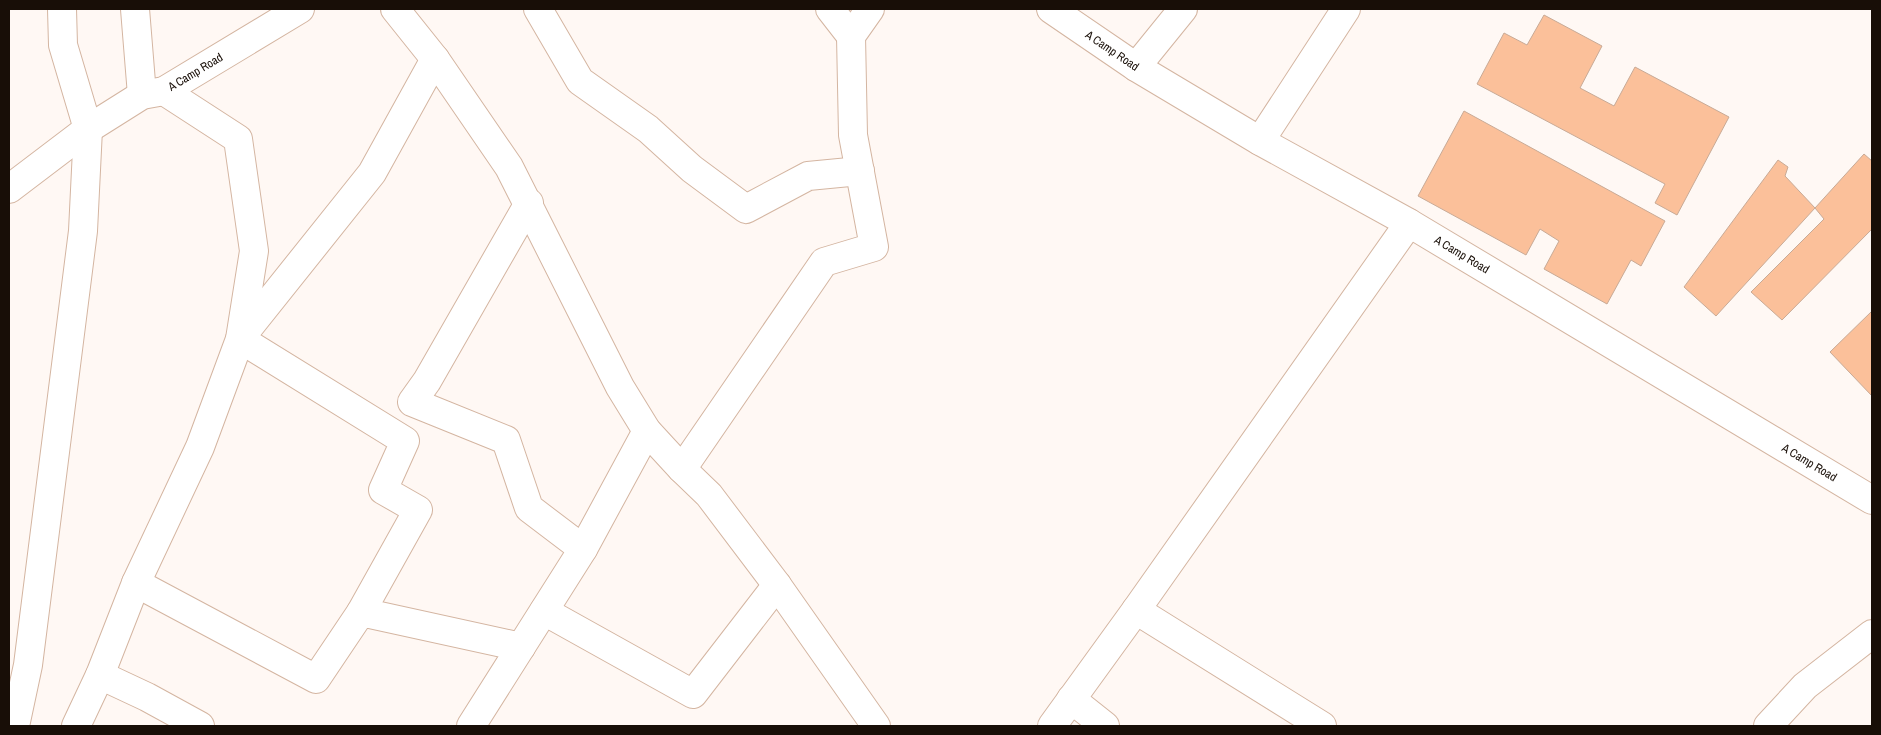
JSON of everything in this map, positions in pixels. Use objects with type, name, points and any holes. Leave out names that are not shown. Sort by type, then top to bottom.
[{"type":"street","points":[[13,726],[28,665],[83,231],[88,129],[63,45],[62,9]]},
{"type":"street","points":[[76,726],[100,675],[136,583],[200,447],[240,338],[254,251],[238,139],[153,93],[135,9]]},
{"type":"street","points":[[395,9],[435,59],[509,167],[529,203],[620,388],[647,431],[709,495],[777,584],[876,726]]},
{"type":"street","points":[[538,9],[580,81],[648,128],[692,169],[746,209],[808,176],[860,171]]},
{"type":"street","points":[[830,9],[851,36]]},
{"type":"street","points":[[682,469],[824,262],[874,247],[853,135],[851,36],[870,9]]},
{"type":"street","name":"A Camp Road","points":[[1051,9],[1136,67],[1260,141],[1409,223],[1872,500]]},
{"type":"street","points":[[1136,67],[1183,9]]},
{"type":"street","points":[[1260,141],[1346,9]]},
{"type":"street","name":"A Camp Road","points":[[9,189],[88,129],[153,93],[289,12]]},
{"type":"street","points":[[240,338],[372,173],[435,59]]},
{"type":"street","points":[[529,203],[427,381],[412,402],[506,440],[529,508],[583,549]]},
{"type":"street","points":[[1052,726],[1409,223]]},
{"type":"street","points":[[136,583],[316,680],[361,612],[418,510],[383,490],[405,441],[240,338]]},
{"type":"street","points":[[473,726],[583,549],[647,431]]},
{"type":"street","points":[[544,611],[693,694],[777,584]]},
{"type":"street","points":[[1136,610],[1322,726]]},
{"type":"street","points":[[361,612],[521,647]]},
{"type":"street","points":[[1768,726],[1805,686],[1872,634]]},
{"type":"street","points":[[100,675],[147,697],[200,726]]},
{"type":"street","points":[[1072,699],[1105,726]]},
{"type":"street","points":[[9,720],[13,726]]},
{"type":"building","points":[[1544,15],[1602,46],[1580,88],[1614,106],[1635,67],[1729,117],[1677,215],[1655,203],[1665,184],[1477,84],[1504,33],[1527,45]]},
{"type":"building","points":[[1464,111],[1665,221],[1641,266],[1631,260],[1607,304],[1544,269],[1559,241],[1540,229],[1526,255],[1418,196]]},
{"type":"building","points":[[1864,154],[1872,161],[1872,229],[1782,320],[1751,292],[1824,219],[1815,208]]},
{"type":"building","points":[[1778,160],[1788,167],[1785,176],[1815,208],[1716,316],[1684,287]]},
{"type":"building","points":[[1872,311],[1872,396],[1830,352]]}]
